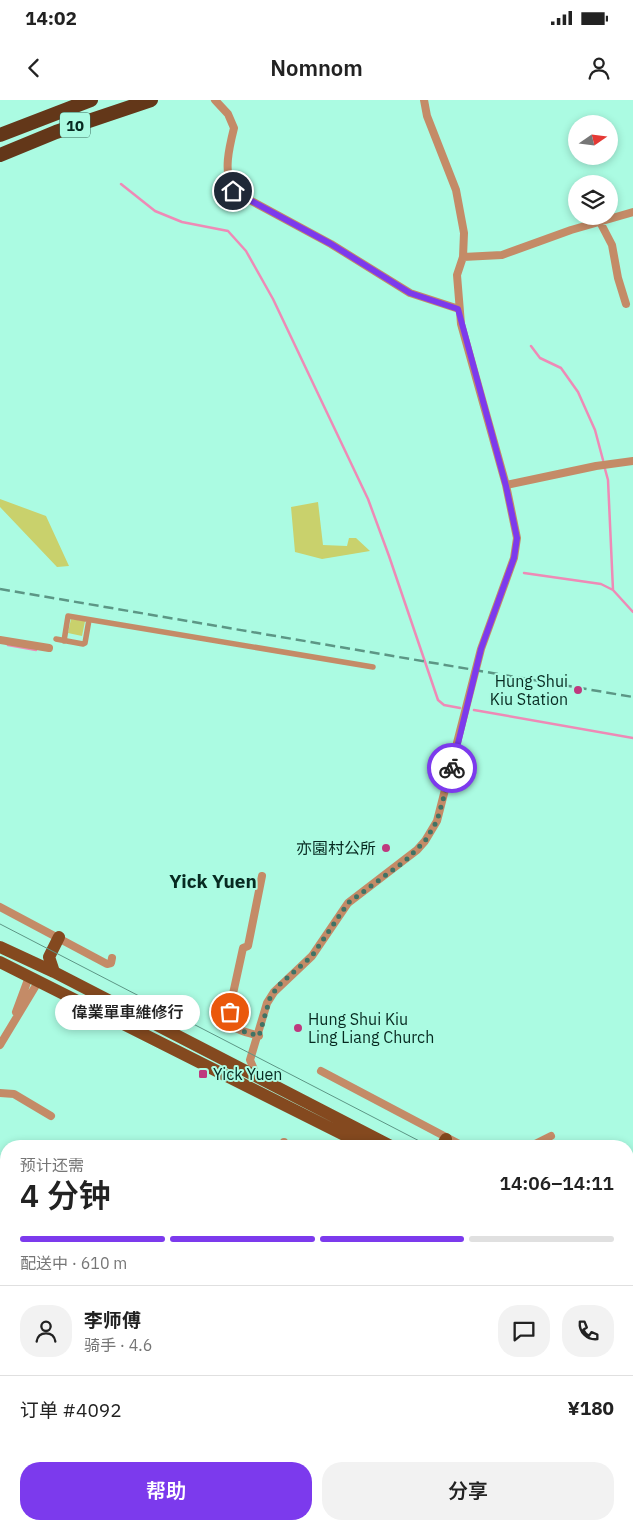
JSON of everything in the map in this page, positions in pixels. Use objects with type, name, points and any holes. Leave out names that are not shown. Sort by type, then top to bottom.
[{"type":"highway","name":"10","points":[[0,135],[91,100]]},
{"type":"highway","name":"10","points":[[0,155],[56,132],[151,100]]},
{"type":"main road","points":[[33,980],[38,962],[58,937]]},
{"type":"main road","points":[[0,947],[38,962],[379,1140]]},
{"type":"main road","points":[[0,962],[354,1140]]},
{"type":"street","points":[[215,100],[228,114],[234,128],[228,151],[230,185],[233,191],[331,244],[410,293],[458,309]]},
{"type":"street","points":[[258,1078],[250,1060],[259,1036],[267,1003],[278,986],[312,956],[348,903],[411,855],[425,841],[437,821],[481,649],[514,558],[517,538],[506,486],[458,309],[457,275],[463,257],[464,233],[456,190],[427,116],[424,100]]},
{"type":"street","points":[[618,217],[633,212]]},
{"type":"street","points":[[463,257],[502,254],[591,225]]},
{"type":"street","points":[[602,225],[612,245],[618,278],[626,304]]},
{"type":"street","points":[[506,486],[596,466],[633,461]]},
{"type":"street","points":[[64,640],[68,616],[373,667]]},
{"type":"street","points":[[56,639],[85,643],[89,620]]},
{"type":"street","points":[[0,640],[49,648]]},
{"type":"street","points":[[259,1036],[237,1030],[229,1019],[243,948],[248,946],[262,876]]},
{"type":"street","points":[[0,907],[107,964],[110,963],[112,958]]},
{"type":"street","points":[[0,1045],[33,980]]},
{"type":"street","points":[[224,1059],[250,1060]]},
{"type":"street","points":[[321,1071],[439,1140]]},
{"type":"street","points":[[0,1093],[14,1094],[51,1116]]},
{"type":"street","points":[[543,1140],[551,1136]]},
{"type":"green space","points":[[0,499],[46,516],[69,566],[57,567],[0,507]]},
{"type":"green space","points":[[318,502],[323,545],[347,546],[349,538],[356,538],[370,551],[322,559],[295,552],[291,507]]},
{"type":"green space","points":[[71,619],[85,621],[82,636],[68,633]]},
{"type":"waterway","points":[[121,184],[155,211],[182,222],[228,231],[246,251],[273,299],[368,499],[438,700],[444,705],[460,708]]},
{"type":"waterway","points":[[531,346],[540,358],[561,368],[578,392],[595,430],[603,460]]},
{"type":"waterway","points":[[605,469],[608,480],[613,590]]},
{"type":"waterway","points":[[524,573],[601,584],[613,590],[633,612]]},
{"type":"waterway","points":[[8,645],[36,650]]},
{"type":"waterway","points":[[474,710],[633,738]]},
{"type":"tram line","points":[[0,924],[417,1140]]},
{"type":"railway","points":[[0,589],[633,697]]},
{"type":"way so far","points":[[230,1012],[229,1019],[237,1030],[259,1036],[267,1003],[278,986],[312,956],[348,903],[405,861],[425,841],[437,821],[452,768]]},
{"type":"place","name":"Hung Shui Kiu Station","points":[[578,690]]},
{"type":"place","name":"亦園村公所","points":[[386,848]]},
{"type":"place","name":"偉業單車維修行","points":[[230,1012]]},
{"type":"place","name":"Hung Shui Kiu Ling Liang Church","points":[[298,1028]]},
{"type":"place","name":"Yick Yuen","points":[[203,1074]]},
{"type":"district","name":"Yick Yuen","points":[[213,881]]},
{"type":"route","points":[[233,191],[331,244],[410,293],[458,309],[506,486],[517,538],[514,558],[481,649],[452,768]]}]
